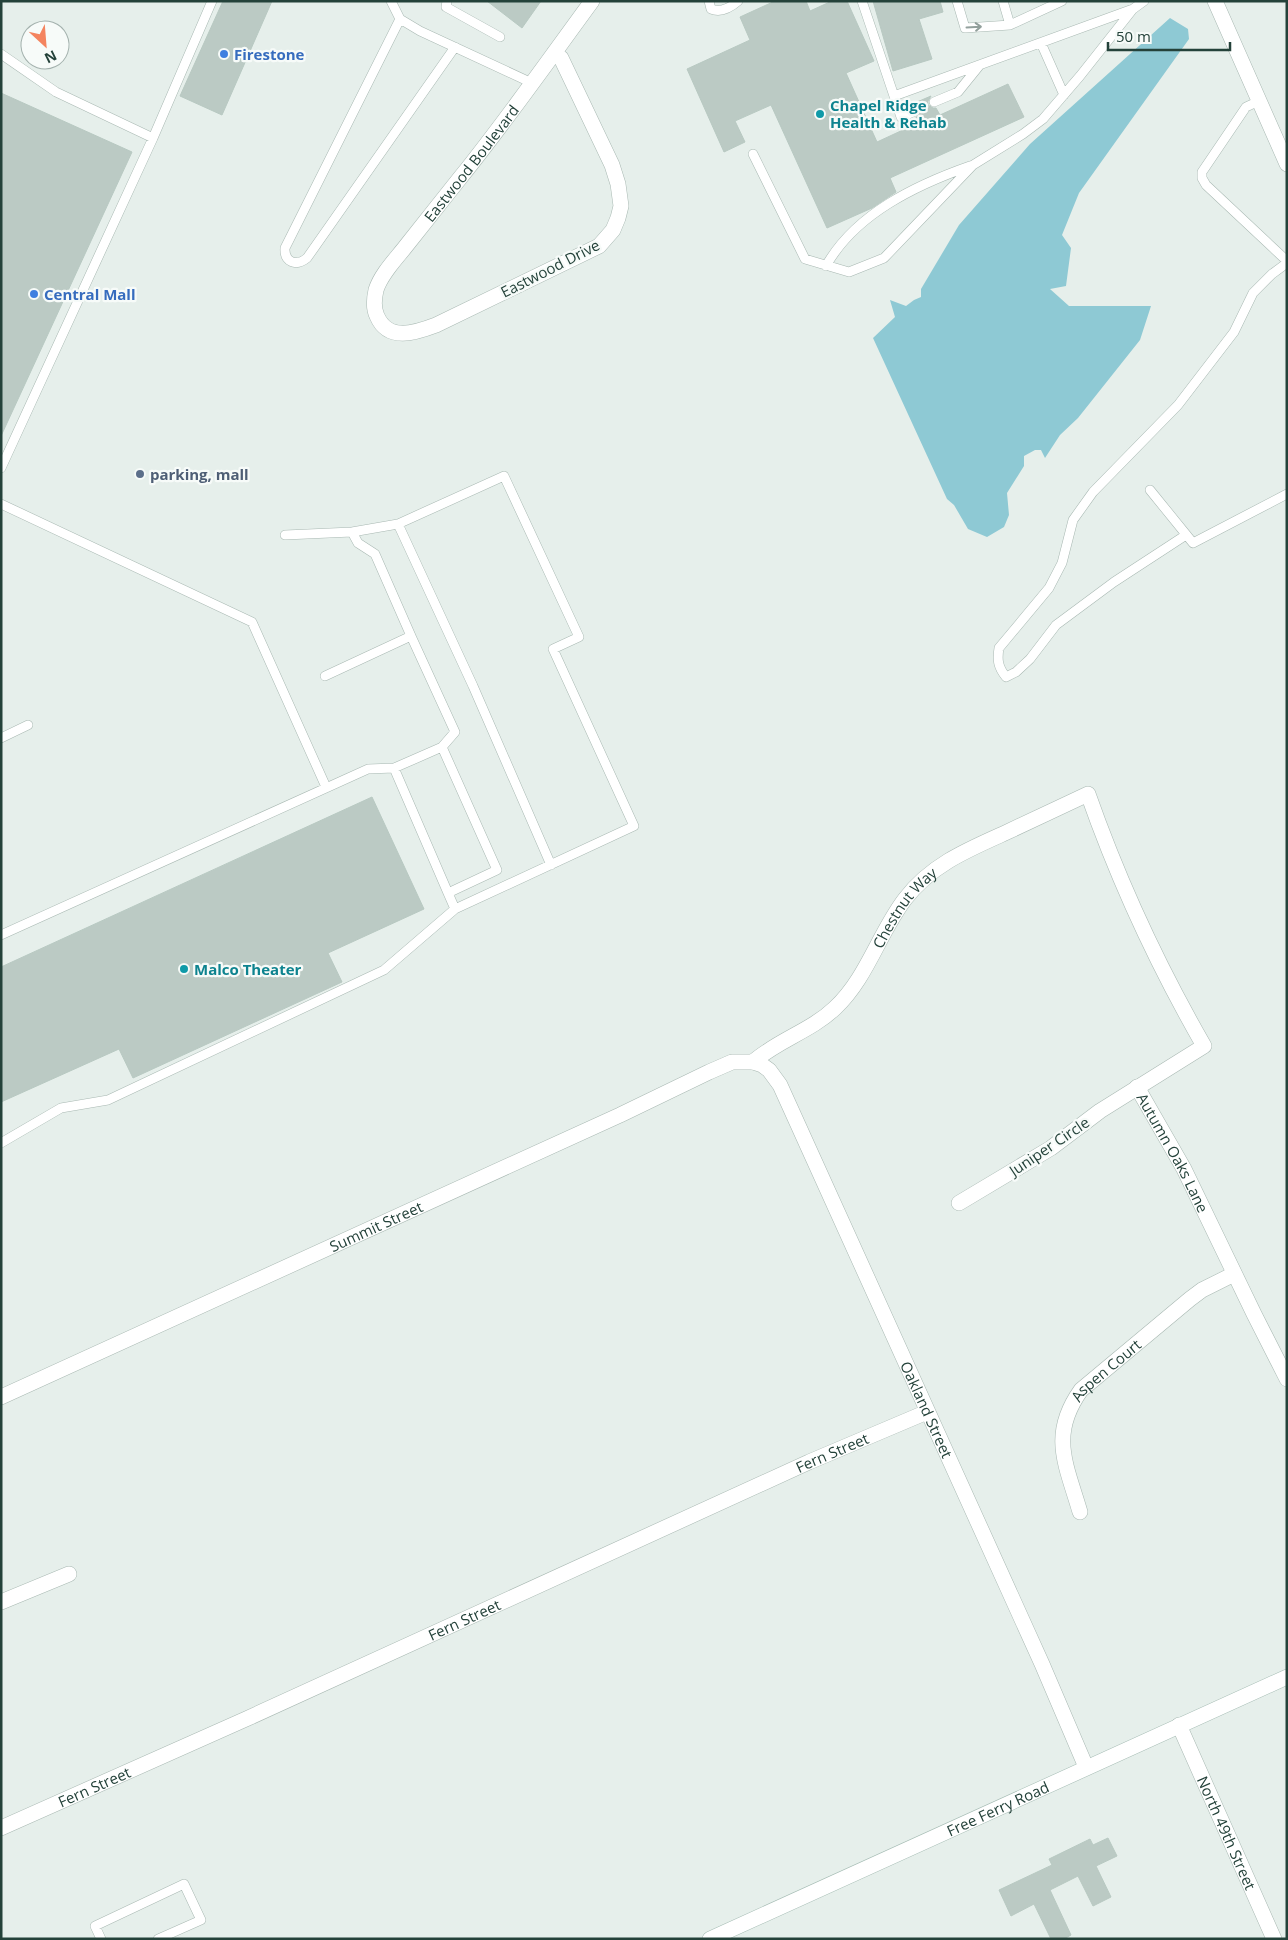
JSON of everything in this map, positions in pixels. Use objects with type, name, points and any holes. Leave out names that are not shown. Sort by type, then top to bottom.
[{"type":"street","name":"Eastwood Boulevard","points":[[386,329],[379,321],[374,305],[380,282],[396,258],[479,154],[592,1]]},
{"type":"street","points":[[1215,1],[1287,164]]},
{"type":"street","name":"Eastwood Drive","points":[[386,329],[403,334],[417,332],[436,325],[599,246],[613,230],[621,206],[618,184],[612,165],[561,58],[554,53]]},
{"type":"street","name":"Chestnut Way","points":[[753,1062],[766,1051],[818,1023],[836,1007],[852,988],[904,900],[932,870],[954,856],[1088,794]]},
{"type":"street","name":"Autumn Oaks Lane","points":[[1088,794],[1112,860],[1148,941],[1204,1046],[1137,1086],[1184,1169],[1287,1379]]},
{"type":"street","name":"Summit Street","points":[[1,1397],[611,1119],[708,1072],[732,1062],[753,1062]]},
{"type":"street","name":"Oakland Street","points":[[753,1062],[769,1070],[780,1085],[1042,1664],[1086,1767]]},
{"type":"street","name":"Juniper Circle","points":[[959,1203],[1051,1148],[1100,1110],[1137,1086]]},
{"type":"street","name":"Aspen Court","points":[[1080,1512],[1064,1457],[1062,1439],[1064,1421],[1071,1405],[1081,1390],[1190,1299],[1202,1290],[1234,1274]]},
{"type":"street","name":"Fern Street","points":[[1,1828],[246,1719],[809,1462],[927,1412]]},
{"type":"street","points":[[1,1602],[69,1574]]},
{"type":"street","name":"Free Ferry Road","points":[[710,1939],[1287,1676]]},
{"type":"street","name":"North 49th Street","points":[[1179,1725],[1274,1939]]},
{"type":"lane","points":[[1,468],[152,138],[212,1]]},
{"type":"lane","points":[[392,1],[400,19],[455,47],[532,82]]},
{"type":"lane","points":[[447,1],[446,7],[500,37]]},
{"type":"lane","points":[[709,1],[711,9],[717,11],[730,8],[738,1]]},
{"type":"lane","points":[[862,1],[901,117],[913,112]]},
{"type":"lane","points":[[957,1],[965,28],[1010,25],[1062,1]]},
{"type":"lane","points":[[1003,1],[1010,25]]},
{"type":"lane","points":[[826,266],[835,251],[883,207],[938,178],[973,165],[1043,119],[1133,10],[1144,1]]},
{"type":"lane","points":[[894,96],[1133,10]]},
{"type":"lane","points":[[400,19],[285,248],[285,255],[289,261],[294,263],[302,262],[307,258],[455,47]]},
{"type":"lane","points":[[1041,43],[1064,95]]},
{"type":"lane","points":[[1,54],[56,92],[152,138]]},
{"type":"lane","points":[[934,102],[958,92],[980,65]]},
{"type":"lane","points":[[1186,535],[1114,582],[1056,625],[1030,659],[1016,672],[1006,677],[1000,670],[997,660],[999,648],[1049,588],[1062,563],[1073,520],[1088,499],[1178,405],[1234,332],[1253,293],[1287,262],[1206,185],[1202,178],[1202,172],[1246,108],[1259,101]]},
{"type":"lane","points":[[753,154],[805,259],[849,272],[884,258],[973,165]]},
{"type":"lane","points":[[1,1143],[61,1108],[108,1100],[384,970],[455,909],[634,826],[553,649],[580,637],[504,476],[398,524],[352,532],[285,535]]},
{"type":"lane","points":[[1150,490],[1193,543],[1287,494]]},
{"type":"lane","points":[[1,504],[252,622],[326,787]]},
{"type":"lane","points":[[398,524],[473,686],[551,864]]},
{"type":"lane","points":[[1,935],[368,769],[394,768],[442,748],[455,732],[375,554],[358,543],[352,532]]},
{"type":"lane","points":[[325,676],[411,636]]},
{"type":"lane","points":[[1,738],[28,726]]},
{"type":"lane","points":[[442,748],[497,870],[448,893]]},
{"type":"lane","points":[[394,768],[455,909]]},
{"type":"lane","points":[[100,1939],[95,1926],[184,1884],[201,1920],[158,1939]]},
{"type":"water","points":[[1170,18],[1188,29],[1189,39],[1079,193],[1062,235],[1071,248],[1066,286],[1050,289],[1069,306],[1151,306],[1140,340],[1078,418],[1060,435],[1045,458],[1041,450],[1035,450],[1024,456],[1024,466],[1007,493],[1009,515],[1004,527],[987,537],[968,529],[954,505],[947,499],[873,338],[895,317],[890,300],[906,306],[921,297],[921,289],[959,225],[1030,144]]},
{"type":"building","name":"Firestone","points":[[223,1],[272,1],[222,115],[180,96]]},
{"type":"building","points":[[487,1],[541,1],[522,28]]},
{"type":"building","name":"Chapel Ridge Health & Rehab","points":[[775,1],[806,1],[810,11],[832,1],[847,1],[874,61],[846,73],[877,142],[918,123],[916,118],[919,109],[910,105],[931,96],[928,105],[936,108],[940,115],[1008,84],[1024,117],[890,178],[896,192],[872,208],[827,228],[771,105],[735,121],[745,142],[724,152],[687,69],[750,40],[740,17]]},
{"type":"building","points":[[873,1],[940,1],[943,12],[919,19],[932,59],[893,71]]},
{"type":"building","name":"Central Mall","points":[[1,93],[132,152],[1,436]]},
{"type":"building","points":[[372,797],[424,909],[328,953],[342,982],[133,1078],[119,1049],[1,1102],[1,967]]},
{"type":"building","points":[[1108,1838],[1117,1856],[1096,1866],[1111,1897],[1093,1906],[1078,1876],[1050,1890],[1071,1935],[1064,1939],[1051,1939],[1034,1904],[1011,1916],[999,1890],[1052,1865],[1049,1859],[1090,1839],[1093,1845]]},
{"type":"place","name":"Firestone","points":[[224,54]]},
{"type":"place","name":"Chapel Ridge Health & Rehab","points":[[820,114]]},
{"type":"place","name":"Central Mall","points":[[34,294]]},
{"type":"place","name":"parking, mall","points":[[140,474]]},
{"type":"place","name":"Malco Theater","points":[[184,969]]}]
